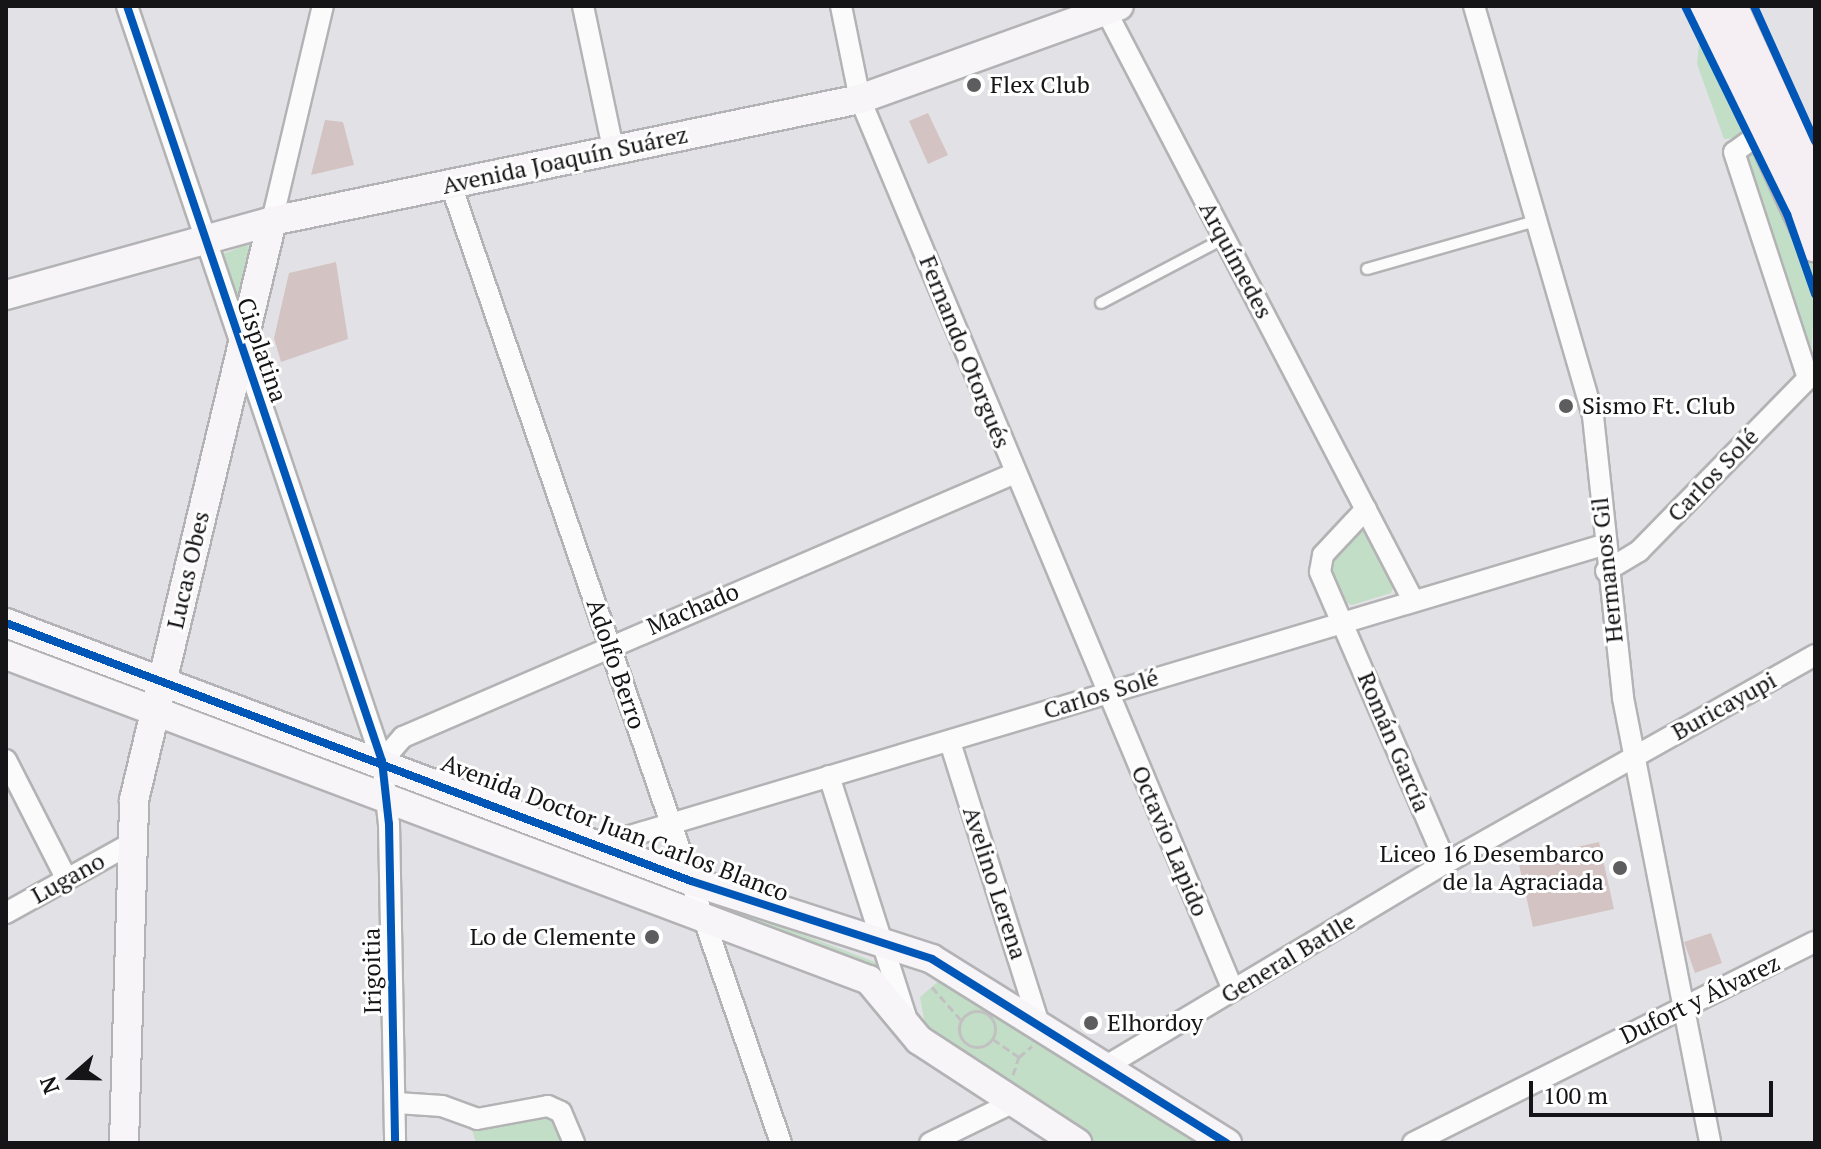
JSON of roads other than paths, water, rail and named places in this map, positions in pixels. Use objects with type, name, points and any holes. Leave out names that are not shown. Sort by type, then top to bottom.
[{"type":"main road","points":[[1704,6],[1815,245]]},
{"type":"main road","points":[[1731,6],[1815,189]]},
{"type":"street","name":"Cisplatina","points":[[127,6],[240,354],[382,761],[386,798]]},
{"type":"street","name":"Lucas Obes","points":[[124,1143],[130,844],[161,682],[323,6]]},
{"type":"street","points":[[583,6],[613,148]]},
{"type":"street","name":"Fernando Otorgués","points":[[841,6],[860,99],[1107,692]]},
{"type":"street","name":"Hermanos Gil","points":[[1474,6],[1593,416],[1606,571],[1634,756],[1710,1143]]},
{"type":"street","name":"Avenida Joaquín Suárez","points":[[7,292],[272,221],[860,99],[1112,8]]},
{"type":"street","name":"Arquímedes","points":[[1112,8],[1225,238],[1412,598]]},
{"type":"street","points":[[1762,132],[1734,152],[1811,374]]},
{"type":"street","name":"Adolfo Berro","points":[[451,185],[781,1143]]},
{"type":"street","name":"Carlos Solé","points":[[1606,571],[1639,551],[1811,374]]},
{"type":"street","name":"Machado","points":[[382,761],[403,737],[609,644],[1015,473]]},
{"type":"street","points":[[1342,620],[1319,566],[1366,509]]},
{"type":"street","name":"Carlos Solé","points":[[600,845],[950,742],[1412,598],[1603,545]]},
{"type":"street","name":"Román García","points":[[1342,620],[1446,863]]},
{"type":"street","name":"Avenida Doctor Juan Carlos Blanco","points":[[6,623],[382,761],[691,881],[959,971],[1041,1034],[1108,1065],[1227,1143]]},
{"type":"street","points":[[6,655],[154,714],[869,980],[909,1024],[919,1040],[1013,1092],[1077,1143]]},
{"type":"street","name":"Buricayupi","points":[[1634,756],[1815,655]]},
{"type":"street","name":"Octavio Lapido","points":[[1107,692],[1233,990]]},
{"type":"street","name":"Avelino Lerena","points":[[950,742],[1041,1034]]},
{"type":"street","name":"General Batlle","points":[[1108,1065],[1446,863],[1634,756]]},
{"type":"street","points":[[6,760],[66,878]]},
{"type":"street","points":[[829,776],[909,1024]]},
{"type":"street","name":"Irigoitia","points":[[386,798],[397,1103],[395,1143]]},
{"type":"street","name":"Lugano","points":[[6,913],[130,844]]},
{"type":"street","name":"Dufort y Álvarez","points":[[1413,1143],[1815,942]]},
{"type":"street","points":[[930,1143],[954,1139],[1013,1092]]},
{"type":"street","points":[[397,1103],[442,1106],[477,1119],[548,1106],[561,1112],[574,1143]]},
{"type":"lane","points":[[1367,269],[1536,221]]},
{"type":"lane","points":[[1101,303],[1225,238]]},
{"type":"place","name":"Flex Club","points":[[974,85]]},
{"type":"place","name":"Sismo Ft. Club","points":[[1566,406]]},
{"type":"place","name":"Liceo 16 Desembarco de la Agraciada","points":[[1620,868]]},
{"type":"place","name":"Lo de Clemente","points":[[652,937]]},
{"type":"place","name":"Elhordoy","points":[[1091,1023]]}]
